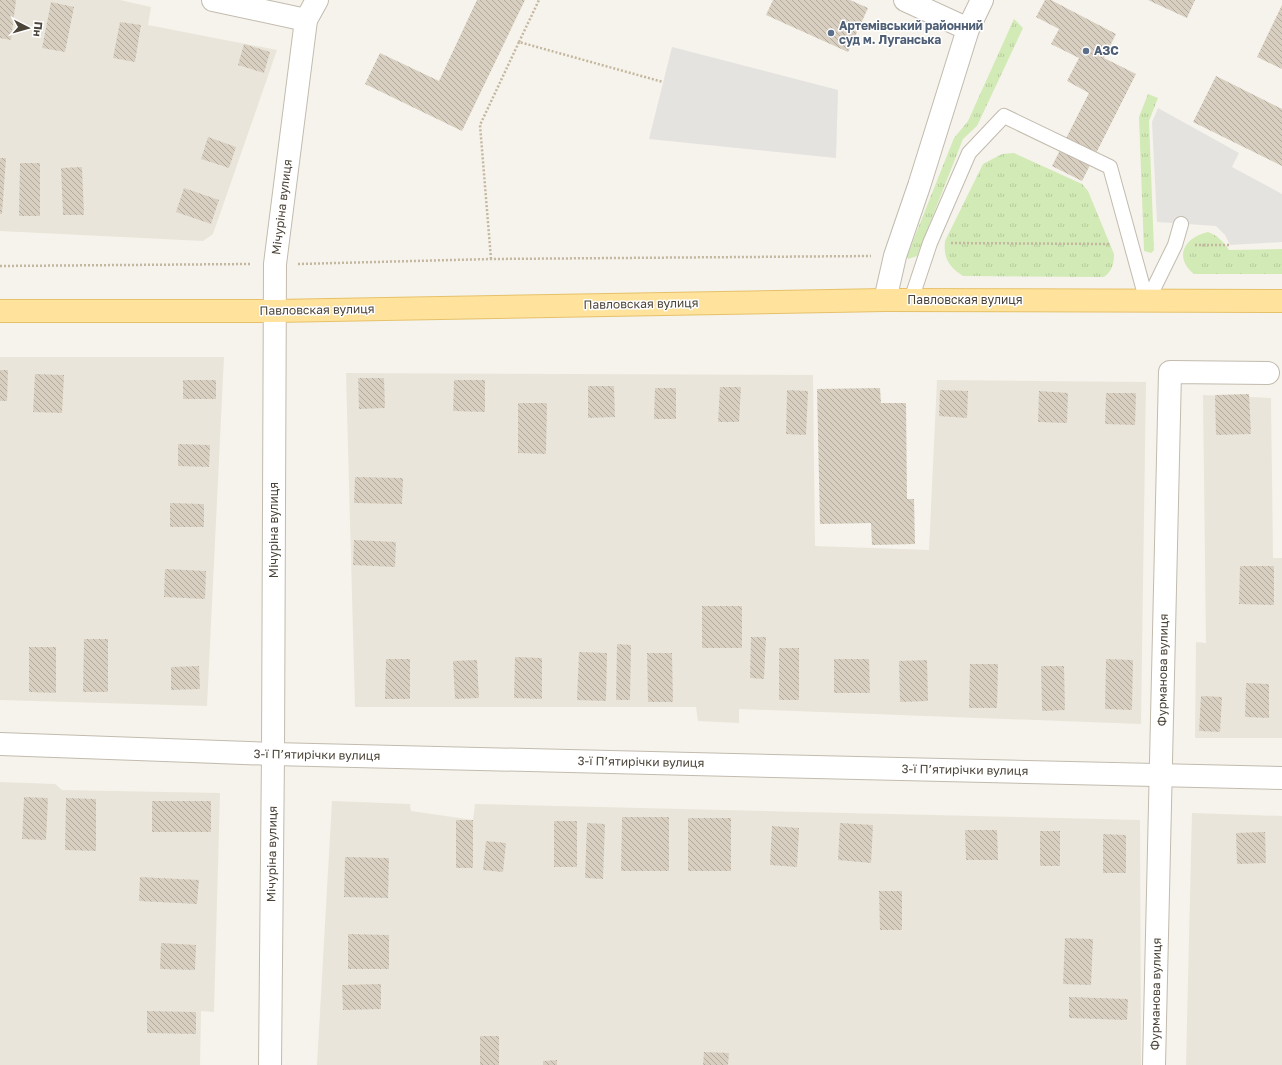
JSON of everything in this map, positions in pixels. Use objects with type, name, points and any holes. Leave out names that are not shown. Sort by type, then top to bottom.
[{"type":"main road","name":"Павловская вулиця","points":[[0,311],[274,311],[884,300],[1147,302],[1282,301]]},
{"type":"street","points":[[213,0],[306,20]]},
{"type":"street","name":"Мічуріна вулиця","points":[[270,1065],[275,264],[306,20],[317,0]]},
{"type":"street","points":[[905,0],[968,29]]},
{"type":"street","points":[[884,300],[895,256],[919,186],[968,29],[982,0]]},
{"type":"street","name":"Фурманова вулиця","points":[[1154,1065],[1170,372],[1268,373]]},
{"type":"street","name":"3-ї П’ятирічки вулиця","points":[[0,744],[273,754],[1282,778]]},
{"type":"lane","points":[[911,300],[930,243],[969,153],[1004,116],[1110,167],[1147,302]]},
{"type":"lane","points":[[1147,302],[1175,245],[1181,224]]},
{"type":"path","points":[[491,259],[480,125],[540,0]]},
{"type":"path","points":[[519,42],[663,82]]},
{"type":"path","points":[[930,243],[1131,245]]},
{"type":"path","points":[[1175,245],[1230,245]]},
{"type":"path","points":[[0,266],[275,264],[491,259],[895,256]]},
{"type":"shaded area","points":[[0,0],[120,0],[151,7],[148,25],[277,50],[213,234],[203,241],[0,231]]},
{"type":"shaded area","points":[[672,47],[838,90],[836,158],[649,139]]},
{"type":"shaded area","points":[[1158,108],[1239,153],[1232,167],[1282,194],[1282,242],[1230,245],[1225,235],[1216,226],[1157,222],[1152,122]]},
{"type":"shaded area","points":[[0,357],[224,357],[207,706],[0,700]]},
{"type":"shaded area","points":[[346,373],[813,375],[815,546],[929,550],[937,380],[1146,382],[1141,724],[739,709],[739,723],[698,721],[696,707],[355,707]]},
{"type":"shaded area","points":[[1203,395],[1271,398],[1273,558],[1282,558],[1282,738],[1195,738],[1196,642],[1206,643]]},
{"type":"shaded area","points":[[0,782],[55,784],[62,790],[220,793],[214,1012],[201,1011],[200,1065],[0,1065]]},
{"type":"shaded area","points":[[332,801],[410,804],[411,811],[473,820],[475,804],[1140,820],[1141,1065],[317,1065]]},
{"type":"shaded area","points":[[1192,813],[1282,816],[1282,1065],[1186,1065]]},
{"type":"green space","points":[[1014,19],[1023,28],[977,126],[963,139],[917,256],[908,259],[907,256],[954,138],[968,121]]},
{"type":"green space","points":[[1148,94],[1158,98],[1149,121],[1154,250],[1151,253],[1144,251],[1139,117]]},
{"type":"green space","points":[[1014,153],[1082,184],[1088,191],[1114,254],[1112,267],[1104,277],[963,276],[948,262],[945,252],[945,241],[983,164],[1002,154]]},
{"type":"green space","points":[[1208,232],[1220,239],[1229,250],[1282,249],[1282,274],[1194,274],[1184,261],[1184,248],[1193,238]]},
{"type":"building","points":[[0,0],[16,0],[11,40],[0,38]]},
{"type":"building","points":[[477,0],[525,0],[462,131],[365,84],[380,53],[439,81]]},
{"type":"building","name":"Артемівський районний суд м. Луганська","points":[[773,0],[850,0],[868,8],[848,52],[766,15]]},
{"type":"building","name":"АЗС","points":[[1045,0],[1051,0],[1116,34],[1104,58],[1136,74],[1082,181],[1052,166],[1089,93],[1067,81],[1079,58],[1051,44],[1059,29],[1036,17]]},
{"type":"building","points":[[1148,0],[1195,0],[1187,18]]},
{"type":"building","points":[[51,2],[74,7],[65,52],[42,48]]},
{"type":"building","points":[[1282,5],[1282,69],[1257,57]]},
{"type":"building","points":[[120,22],[141,25],[135,62],[113,58]]},
{"type":"building","points":[[244,44],[270,52],[264,73],[238,65]]},
{"type":"building","points":[[1216,76],[1282,109],[1282,166],[1193,122]]},
{"type":"building","points":[[208,137],[236,147],[229,168],[201,159]]},
{"type":"building","points":[[0,158],[6,158],[2,214],[0,214]]},
{"type":"building","points":[[20,163],[40,163],[40,216],[19,216]]},
{"type":"building","points":[[82,167],[84,215],[63,215],[61,168]]},
{"type":"building","points":[[184,188],[219,200],[211,224],[176,212]]},
{"type":"building","points":[[0,370],[8,370],[7,401],[0,401]]},
{"type":"building","points":[[35,374],[64,375],[62,413],[33,412]]},
{"type":"building","points":[[358,378],[384,378],[385,408],[359,409]]},
{"type":"building","points":[[183,380],[216,380],[216,399],[183,399]]},
{"type":"building","points":[[454,380],[485,380],[485,412],[453,411]]},
{"type":"building","points":[[588,386],[614,386],[615,417],[588,418]]},
{"type":"building","points":[[720,387],[741,387],[739,422],[718,422]]},
{"type":"building","points":[[655,388],[676,388],[676,419],[654,419]]},
{"type":"building","points":[[880,388],[881,403],[906,403],[907,499],[914,499],[915,544],[872,545],[871,523],[820,524],[817,389]]},
{"type":"building","points":[[787,390],[808,391],[806,435],[786,434]]},
{"type":"building","points":[[940,390],[968,391],[967,418],[939,416]]},
{"type":"building","points":[[1039,391],[1068,393],[1067,423],[1038,422]]},
{"type":"building","points":[[1106,393],[1136,393],[1135,425],[1105,424]]},
{"type":"building","points":[[1249,394],[1251,434],[1216,435],[1215,395]]},
{"type":"building","points":[[518,403],[547,403],[546,454],[518,453]]},
{"type":"building","points":[[178,444],[210,445],[209,467],[178,466]]},
{"type":"building","points":[[355,477],[403,478],[402,504],[354,503]]},
{"type":"building","points":[[170,503],[204,504],[204,527],[170,527]]},
{"type":"building","points":[[354,540],[396,542],[395,567],[353,565]]},
{"type":"building","points":[[1240,566],[1274,566],[1274,605],[1239,604]]},
{"type":"building","points":[[165,569],[206,571],[205,599],[164,597]]},
{"type":"building","points":[[702,606],[742,606],[742,648],[702,648]]},
{"type":"building","points":[[751,637],[766,637],[764,679],[750,678]]},
{"type":"building","points":[[84,639],[108,639],[108,692],[83,692]]},
{"type":"building","points":[[617,644],[631,645],[630,700],[616,700]]},
{"type":"building","points":[[29,647],[56,647],[56,693],[29,692]]},
{"type":"building","points":[[779,648],[799,648],[799,700],[779,700]]},
{"type":"building","points":[[579,652],[607,653],[606,701],[577,700]]},
{"type":"building","points":[[647,653],[672,653],[673,702],[648,702]]},
{"type":"building","points":[[515,657],[542,658],[542,699],[514,698]]},
{"type":"building","points":[[386,659],[410,659],[410,699],[385,699]]},
{"type":"building","points":[[834,659],[869,659],[870,693],[834,693]]},
{"type":"building","points":[[1106,659],[1133,660],[1132,710],[1105,709]]},
{"type":"building","points":[[477,660],[479,698],[455,699],[453,661]]},
{"type":"building","points":[[927,660],[928,701],[900,702],[899,661]]},
{"type":"building","points":[[970,664],[998,664],[997,708],[969,708]]},
{"type":"building","points":[[199,666],[200,689],[171,690],[171,667]]},
{"type":"building","points":[[1041,666],[1064,666],[1065,710],[1042,711]]},
{"type":"building","points":[[1246,683],[1269,684],[1269,718],[1245,717]]},
{"type":"building","points":[[1201,696],[1222,697],[1220,732],[1199,731]]},
{"type":"building","points":[[24,797],[48,798],[46,840],[22,839]]},
{"type":"building","points":[[66,798],[96,799],[96,851],[65,850]]},
{"type":"building","points":[[152,801],[211,801],[211,832],[152,832]]},
{"type":"building","points":[[622,817],[669,817],[669,871],[621,871]]},
{"type":"building","points":[[688,818],[731,818],[731,871],[688,871]]},
{"type":"building","points":[[456,820],[473,820],[473,868],[456,868]]},
{"type":"building","points":[[554,821],[577,821],[577,867],[554,867]]},
{"type":"building","points":[[587,823],[605,824],[603,879],[585,878]]},
{"type":"building","points":[[840,823],[873,825],[871,863],[838,860]]},
{"type":"building","points":[[772,826],[799,828],[797,867],[770,865]]},
{"type":"building","points":[[965,830],[997,830],[998,860],[966,860]]},
{"type":"building","points":[[1040,831],[1060,831],[1060,866],[1040,866]]},
{"type":"building","points":[[1265,832],[1266,863],[1237,864],[1236,833]]},
{"type":"building","points":[[1103,834],[1126,835],[1126,873],[1103,873]]},
{"type":"building","points":[[486,841],[506,843],[503,872],[483,870]]},
{"type":"building","points":[[345,857],[389,858],[388,898],[344,897]]},
{"type":"building","points":[[140,877],[199,880],[197,904],[139,901]]},
{"type":"building","points":[[879,891],[902,891],[902,930],[880,930]]},
{"type":"building","points":[[348,934],[389,935],[389,969],[348,969]]},
{"type":"building","points":[[1065,938],[1093,939],[1091,985],[1063,984]]},
{"type":"building","points":[[161,943],[196,945],[195,970],[160,969]]},
{"type":"building","points":[[381,984],[381,1009],[343,1010],[342,985]]},
{"type":"building","points":[[1069,997],[1128,999],[1127,1020],[1069,1018]]},
{"type":"building","points":[[147,1011],[196,1012],[196,1034],[147,1033]]},
{"type":"building","points":[[480,1036],[499,1036],[499,1065],[480,1065]]},
{"type":"building","points":[[704,1052],[729,1053],[728,1065],[703,1065]]},
{"type":"building","points":[[557,1060],[557,1065],[543,1065],[543,1061]]},
{"type":"place","name":"Артемівський районний суд м. Луганська","points":[[831,33]]},
{"type":"place","name":"АЗС","points":[[1086,51]]}]
